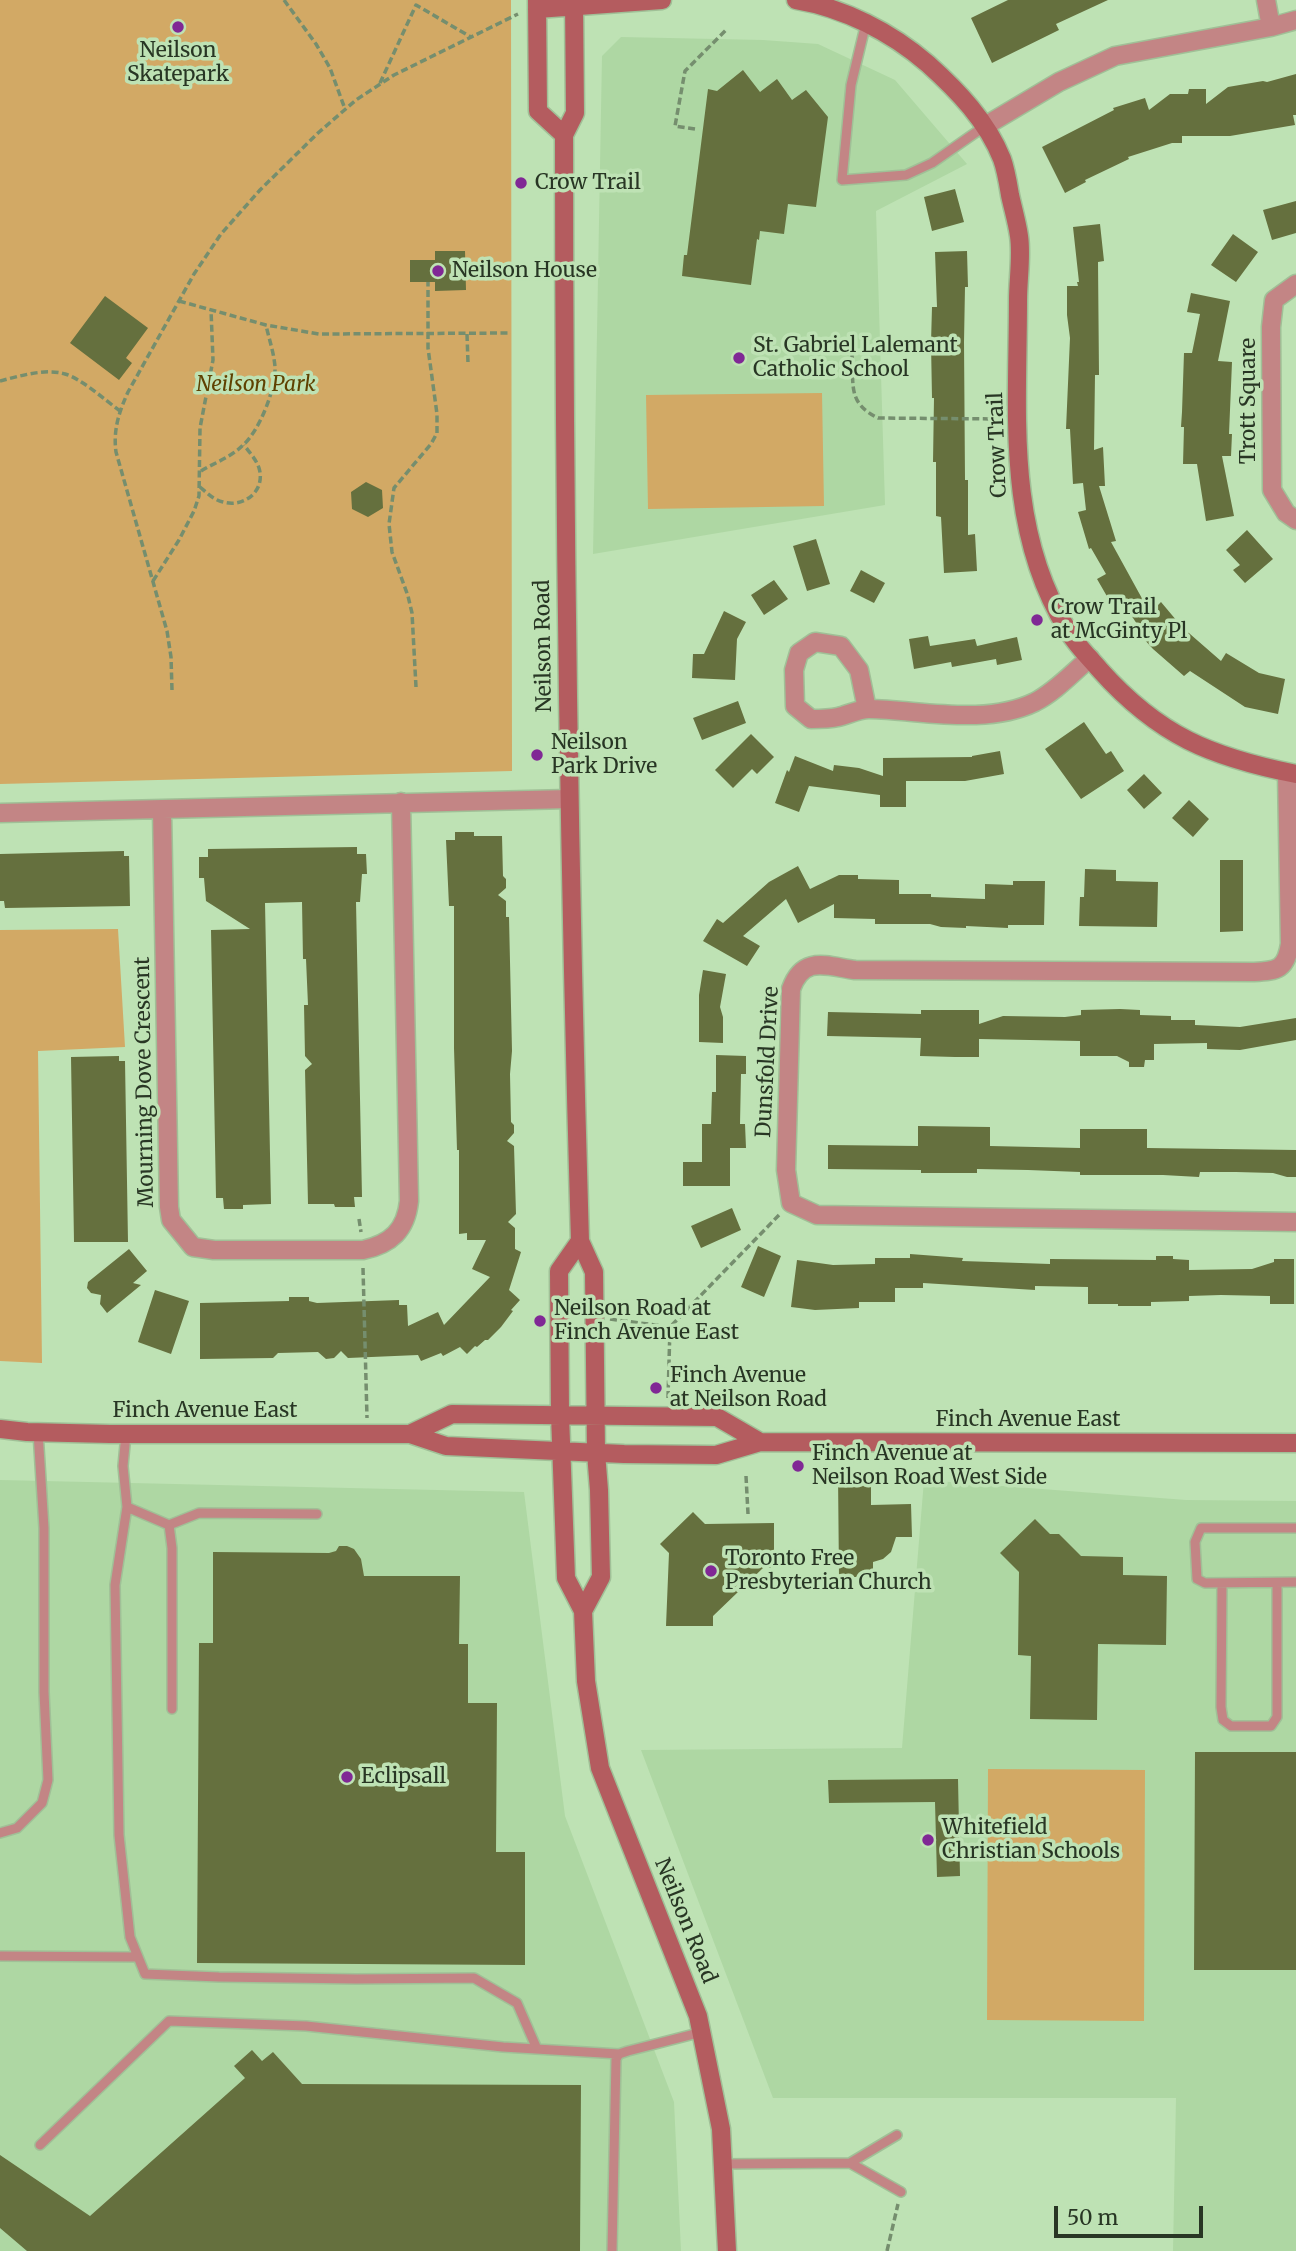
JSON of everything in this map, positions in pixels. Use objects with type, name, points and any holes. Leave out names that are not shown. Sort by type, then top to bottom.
[{"type":"main road","points":[[564,135],[538,111],[537,4],[662,0]]},
{"type":"main road","name":"Crow Trail","points":[[796,0],[818,2],[905,44],[942,76],[985,126],[1002,160],[1019,238],[1018,473],[1023,516],[1038,567],[1067,631],[1109,680],[1152,719],[1207,751],[1252,766],[1292,773]]},
{"type":"main road","name":"Neilson Road","points":[[574,3],[575,113],[564,135],[564,433],[569,799],[580,1241],[594,1272],[596,1453],[600,1490],[601,1577],[583,1611]]},
{"type":"main road","name":"Neilson Road","points":[[580,1241],[559,1271],[560,1415],[566,1578],[583,1611],[586,1681],[600,1768],[702,2032],[721,2129],[727,2251]]},
{"type":"main road","name":"Finch Avenue East","points":[[410,1434],[452,1414],[717,1417],[760,1442]]},
{"type":"main road","name":"Finch Avenue East","points":[[0,1429],[126,1434],[410,1434],[446,1446],[561,1452],[716,1455],[760,1442],[1296,1443]]},
{"type":"street","points":[[1266,0],[1270,27]]},
{"type":"street","points":[[985,126],[1097,62],[1115,56],[1296,20]]},
{"type":"street","name":"Trott Square","points":[[1296,284],[1275,300],[1271,327],[1272,490],[1286,513],[1296,520]]},
{"type":"street","points":[[867,709],[859,670],[841,646],[815,642],[799,653],[794,670],[795,706],[811,719],[834,718],[867,709],[930,713],[1009,712],[1035,701],[1065,682],[1069,675],[1090,659]]},
{"type":"street","name":"Dunsfold Drive","points":[[791,1203],[786,1170],[791,989],[799,971],[822,965],[855,970],[1271,971],[1280,968],[1287,960],[1290,944],[1292,773]]},
{"type":"street","points":[[0,813],[569,799]]},
{"type":"street","name":"Mourning Dove Crescent","points":[[162,810],[171,1220],[193,1247],[214,1250],[362,1250],[374,1248],[400,1230],[407,1216],[409,1201],[401,802]]},
{"type":"street","points":[[791,1203],[817,1215],[1296,1222]]},
{"type":"lane","points":[[866,23],[851,85],[842,180],[906,175],[932,163],[985,126]]},
{"type":"lane","points":[[0,1833],[18,1828],[42,1803],[48,1780],[44,1692],[44,1528],[38,1432]]},
{"type":"lane","points":[[126,1434],[122,1466],[127,1507],[116,1585],[119,1835],[130,1937],[145,1974],[219,1978],[474,1978],[517,2003],[537,2049]]},
{"type":"lane","points":[[127,1507],[169,1525],[199,1513],[317,1514]]},
{"type":"lane","points":[[169,1525],[172,1548],[172,1709]]},
{"type":"lane","points":[[1296,1528],[1201,1528],[1195,1542],[1197,1579],[1205,1583],[1296,1583]]},
{"type":"lane","points":[[1222,1583],[1221,1707],[1223,1720],[1231,1726],[1271,1726],[1277,1717],[1277,1583]]},
{"type":"lane","points":[[0,1956],[138,1957]]},
{"type":"lane","points":[[40,2144],[169,2021],[306,2026],[537,2049],[619,2054],[702,2032]]},
{"type":"lane","points":[[612,2251],[616,2059],[619,2054]]},
{"type":"lane","points":[[850,2163],[897,2135]]},
{"type":"lane","points":[[723,2164],[850,2163],[901,2192]]},
{"type":"path","points":[[284,0],[330,68],[345,109]]},
{"type":"path","points":[[172,690],[167,631],[118,459],[115,433],[120,411],[135,378],[205,256],[229,223],[318,133],[380,84],[537,4]]},
{"type":"path","points":[[380,84],[416,5],[471,37]]},
{"type":"path","points":[[695,129],[675,126],[685,71],[727,29]]},
{"type":"path","points":[[416,687],[412,613],[391,547],[389,524],[391,497],[396,483],[431,444],[437,433],[428,334],[428,282]]},
{"type":"path","points":[[179,301],[266,325],[330,335],[511,333]]},
{"type":"path","points":[[153,581],[194,511],[200,487],[201,418],[213,360],[211,310]]},
{"type":"path","points":[[201,471],[243,445],[260,420],[275,372],[266,325]]},
{"type":"path","points":[[467,334],[468,363]]},
{"type":"path","points":[[852,355],[856,400],[864,411],[878,418],[1018,419]]},
{"type":"path","points":[[0,381],[32,374],[62,373],[120,411]]},
{"type":"path","points":[[200,487],[224,503],[241,502],[252,496],[260,481],[259,470],[243,445]]},
{"type":"path","points":[[668,1417],[670,1326],[791,1203]]},
{"type":"path","points":[[359,1219],[367,1434]]},
{"type":"path","points":[[595,1317],[670,1326]]},
{"type":"path","points":[[746,1476],[748,1514]]},
{"type":"path","points":[[887,2251],[901,2192]]},
{"type":"shaded area","name":"St. Gabriel Lalemant Catholic School","points":[[621,37],[818,44],[895,80],[967,164],[876,211],[885,505],[593,554],[602,56]]},
{"type":"shaded area","points":[[0,1480],[524,1492],[565,1816],[674,2102],[681,2251],[0,2251]]},
{"type":"shaded area","name":"Whitefield Christian Schools","points":[[924,1480],[1186,1500],[1296,1501],[1296,2251],[1173,2251],[1176,2098],[773,2098],[641,1750],[902,1748]]},
{"type":"green space","name":"Neilson Park","points":[[0,0],[511,0],[512,771],[0,784]]},
{"type":"green space","points":[[822,393],[824,506],[648,509],[646,395]]},
{"type":"green space","points":[[118,929],[125,1047],[38,1051],[42,1363],[0,1361],[0,930]]},
{"type":"green space","points":[[988,1769],[1145,1770],[1144,2021],[987,2020]]},
{"type":"building","points":[[1008,0],[1108,0],[1056,24],[1059,30],[992,63],[971,18]]},
{"type":"building","points":[[743,70],[760,92],[777,79],[792,100],[806,90],[828,117],[816,207],[788,204],[784,234],[760,231],[751,285],[682,276],[708,89],[717,91]]},
{"type":"building","points":[[1296,74],[1296,115],[1293,115],[1295,125],[1230,136],[1182,136],[1182,143],[1172,143],[1128,157],[1129,159],[1065,193],[1042,147],[1114,110],[1113,108],[1145,98],[1149,110],[1170,94],[1188,94],[1189,89],[1206,89],[1206,104],[1228,87],[1267,82]]},
{"type":"building","points":[[955,189],[964,222],[932,231],[924,197]]},
{"type":"building","points":[[1296,201],[1296,233],[1272,240],[1263,210]]},
{"type":"building","points":[[1100,224],[1104,261],[1098,262],[1099,375],[1095,375],[1094,450],[1103,447],[1105,486],[1099,486],[1116,541],[1111,542],[1150,613],[1161,602],[1182,627],[1221,661],[1226,653],[1259,673],[1285,679],[1278,714],[1245,707],[1190,671],[1184,676],[1133,627],[1137,624],[1121,600],[1112,605],[1097,579],[1106,574],[1091,548],[1089,549],[1078,512],[1086,510],[1083,483],[1073,484],[1070,429],[1066,429],[1070,338],[1067,286],[1078,286],[1079,282],[1073,227]]},
{"type":"building","points":[[1233,234],[1258,252],[1236,282],[1211,265]]},
{"type":"building","name":"Neilson House","points":[[435,251],[465,251],[466,290],[435,291],[435,282],[410,282],[410,260],[435,260]]},
{"type":"building","points":[[967,251],[968,287],[965,287],[964,342],[965,480],[968,480],[968,535],[975,534],[977,571],[944,573],[941,517],[936,516],[936,462],[933,462],[931,343],[932,307],[937,307],[935,252]]},
{"type":"building","points":[[1191,293],[1230,301],[1218,361],[1232,362],[1229,434],[1232,434],[1231,456],[1222,456],[1234,516],[1206,521],[1197,464],[1183,464],[1184,427],[1181,427],[1184,353],[1192,353],[1200,314],[1187,312]]},
{"type":"building","points":[[105,296],[148,328],[126,358],[132,363],[119,380],[70,343]]},
{"type":"building","points":[[366,482],[382,490],[383,508],[368,517],[352,509],[351,492]]},
{"type":"building","points":[[1247,530],[1273,559],[1245,583],[1233,570],[1240,565],[1226,550]]},
{"type":"building","points":[[816,539],[830,584],[807,591],[793,546]]},
{"type":"building","points":[[861,570],[885,583],[874,603],[850,591]]},
{"type":"building","points":[[774,580],[788,599],[764,615],[751,595]]},
{"type":"building","points":[[724,611],[746,622],[737,639],[735,680],[692,678],[693,654],[704,654]]},
{"type":"building","points":[[928,636],[930,646],[975,639],[977,646],[1017,637],[1022,660],[997,665],[996,659],[952,667],[951,662],[914,669],[909,639]]},
{"type":"building","points":[[738,701],[746,723],[702,740],[693,718]]},
{"type":"building","points":[[1084,722],[1106,754],[1111,751],[1124,771],[1081,799],[1045,749]]},
{"type":"building","points":[[751,734],[774,757],[757,774],[752,769],[733,788],[715,770]]},
{"type":"building","points":[[1000,751],[1004,774],[965,781],[906,781],[906,807],[880,807],[880,795],[809,786],[799,812],[775,803],[795,756],[833,771],[834,765],[859,768],[883,776],[883,758],[972,757]]},
{"type":"building","points":[[1144,774],[1162,793],[1144,809],[1127,790]]},
{"type":"building","points":[[1189,800],[1209,819],[1193,837],[1172,818]]},
{"type":"building","points":[[455,832],[474,832],[474,836],[502,836],[506,888],[498,895],[506,901],[506,917],[509,917],[511,1122],[514,1125],[514,1133],[507,1141],[514,1146],[516,1214],[508,1222],[515,1228],[515,1249],[521,1252],[509,1290],[520,1300],[501,1327],[467,1354],[460,1347],[443,1356],[441,1353],[421,1361],[418,1355],[348,1358],[341,1351],[334,1358],[326,1359],[318,1352],[278,1353],[273,1358],[200,1359],[200,1303],[289,1301],[289,1297],[309,1297],[309,1301],[317,1303],[399,1300],[399,1305],[407,1305],[408,1326],[438,1312],[444,1325],[490,1277],[472,1269],[486,1240],[467,1240],[467,1233],[459,1234],[459,1150],[454,1048],[454,906],[449,906],[446,840],[455,840]]},
{"type":"building","points":[[357,847],[357,854],[366,854],[367,874],[362,874],[360,902],[356,902],[362,1197],[354,1197],[355,1207],[308,1204],[305,1070],[312,1064],[305,1056],[304,1005],[308,1005],[306,959],[303,959],[302,902],[265,903],[271,1204],[224,1209],[223,1198],[216,1198],[211,930],[250,929],[206,901],[204,878],[199,878],[199,857],[208,857],[208,849]]},
{"type":"building","points":[[124,851],[124,856],[129,856],[130,906],[5,908],[4,901],[0,901],[0,854]]},
{"type":"building","points":[[1220,860],[1243,860],[1243,931],[1220,932]]},
{"type":"building","points":[[798,866],[810,889],[839,875],[858,875],[858,879],[899,880],[899,894],[931,894],[931,897],[985,899],[985,884],[1013,885],[1013,881],[1045,881],[1044,925],[966,928],[930,924],[875,924],[875,919],[834,918],[834,904],[798,923],[786,899],[743,936],[760,946],[747,966],[703,941],[717,919],[723,923],[769,882]]},
{"type":"building","points":[[1085,869],[1116,870],[1116,881],[1158,882],[1157,927],[1079,926]]},
{"type":"building","points":[[703,970],[726,974],[720,1007],[723,1017],[723,1043],[699,1042],[699,995]]},
{"type":"building","points":[[921,1010],[979,1010],[979,1024],[1003,1016],[1065,1017],[1081,1015],[1081,1010],[1140,1010],[1140,1015],[1171,1016],[1171,1020],[1195,1020],[1195,1025],[1240,1027],[1296,1018],[1296,1040],[1240,1050],[1207,1049],[1207,1043],[1154,1044],[1154,1060],[1145,1060],[1144,1067],[1129,1067],[1129,1062],[1117,1056],[1080,1056],[1080,1041],[979,1039],[979,1057],[955,1057],[920,1056],[921,1038],[827,1036],[828,1012],[921,1014]]},
{"type":"building","points":[[716,1055],[746,1056],[746,1074],[741,1074],[740,1124],[745,1124],[746,1148],[730,1148],[730,1186],[683,1186],[683,1162],[702,1162],[702,1124],[711,1124],[712,1092],[716,1092]]},
{"type":"building","points":[[119,1056],[119,1061],[125,1061],[128,1242],[74,1242],[71,1057]]},
{"type":"building","points":[[918,1126],[990,1127],[990,1146],[1080,1148],[1080,1129],[1147,1129],[1147,1148],[1296,1150],[1296,1177],[1236,1172],[1200,1172],[1199,1177],[1080,1175],[1080,1172],[1028,1170],[977,1169],[977,1173],[921,1173],[921,1170],[828,1169],[828,1145],[918,1146]]},
{"type":"building","points":[[732,1208],[741,1230],[701,1248],[691,1226]]},
{"type":"building","points":[[758,1246],[781,1256],[764,1297],[741,1287]]},
{"type":"building","points":[[129,1249],[147,1271],[133,1283],[141,1285],[107,1313],[100,1304],[101,1295],[91,1293],[87,1288],[88,1282]]},
{"type":"building","points":[[910,1254],[963,1258],[962,1261],[1050,1264],[1050,1259],[1156,1260],[1156,1256],[1173,1256],[1173,1259],[1189,1260],[1189,1270],[1252,1269],[1274,1262],[1274,1259],[1294,1259],[1294,1304],[1270,1304],[1270,1296],[1221,1295],[1189,1296],[1189,1301],[1151,1302],[1151,1306],[1118,1306],[1088,1304],[1088,1287],[1035,1286],[1035,1290],[923,1283],[923,1288],[895,1288],[895,1302],[859,1302],[859,1308],[815,1310],[791,1307],[797,1260],[833,1265],[875,1264],[875,1258],[910,1258]]},
{"type":"building","points":[[155,1290],[189,1301],[171,1354],[138,1342]]},
{"type":"building","points":[[838,1474],[871,1474],[871,1505],[911,1504],[912,1537],[896,1537],[891,1552],[883,1559],[873,1562],[873,1577],[839,1577]]},
{"type":"building","name":"Toronto Free Presbyterian Church","points":[[693,1512],[705,1524],[774,1523],[774,1568],[763,1568],[713,1616],[713,1626],[666,1626],[669,1553],[660,1544]]},
{"type":"building","points":[[1035,1519],[1050,1534],[1059,1534],[1081,1556],[1123,1557],[1123,1575],[1167,1576],[1166,1645],[1098,1644],[1097,1720],[1030,1719],[1031,1656],[1018,1655],[1019,1572],[1000,1553]]},
{"type":"building","name":"Eclipsall","points":[[339,1546],[354,1549],[361,1559],[364,1576],[460,1576],[459,1644],[468,1644],[468,1703],[497,1703],[496,1852],[525,1852],[525,1965],[197,1963],[199,1643],[213,1643],[213,1552],[329,1553],[336,1551]]},
{"type":"building","points":[[1195,1752],[1296,1752],[1296,1970],[1194,1970]]},
{"type":"building","points":[[958,1779],[960,1876],[937,1877],[935,1802],[829,1803],[828,1780]]},
{"type":"building","points":[[252,2050],[262,2061],[273,2052],[302,2084],[581,2085],[580,2251],[27,2251],[0,2228],[0,2155],[90,2216],[245,2078],[234,2066]]},
{"type":"place","name":"Neilson Skatepark","points":[[178,27]]},
{"type":"place","name":"Crow Trail","points":[[521,183]]},
{"type":"place","name":"Neilson House","points":[[438,271]]},
{"type":"place","name":"St. Gabriel Lalemant Catholic School","points":[[739,358]]},
{"type":"place","name":"Crow Trail at McGinty Pl","points":[[1037,620]]},
{"type":"place","name":"Neilson Park Drive","points":[[537,755]]},
{"type":"place","name":"Neilson Road at Finch Avenue East","points":[[540,1321]]},
{"type":"place","name":"Finch Avenue at Neilson Road","points":[[656,1388]]},
{"type":"place","name":"Finch Avenue at Neilson Road West Side","points":[[798,1466]]},
{"type":"place","name":"Toronto Free Presbyterian Church","points":[[711,1571]]},
{"type":"place","name":"Eclipsall","points":[[347,1777]]},
{"type":"place","name":"Whitefield Christian Schools","points":[[928,1840]]}]
